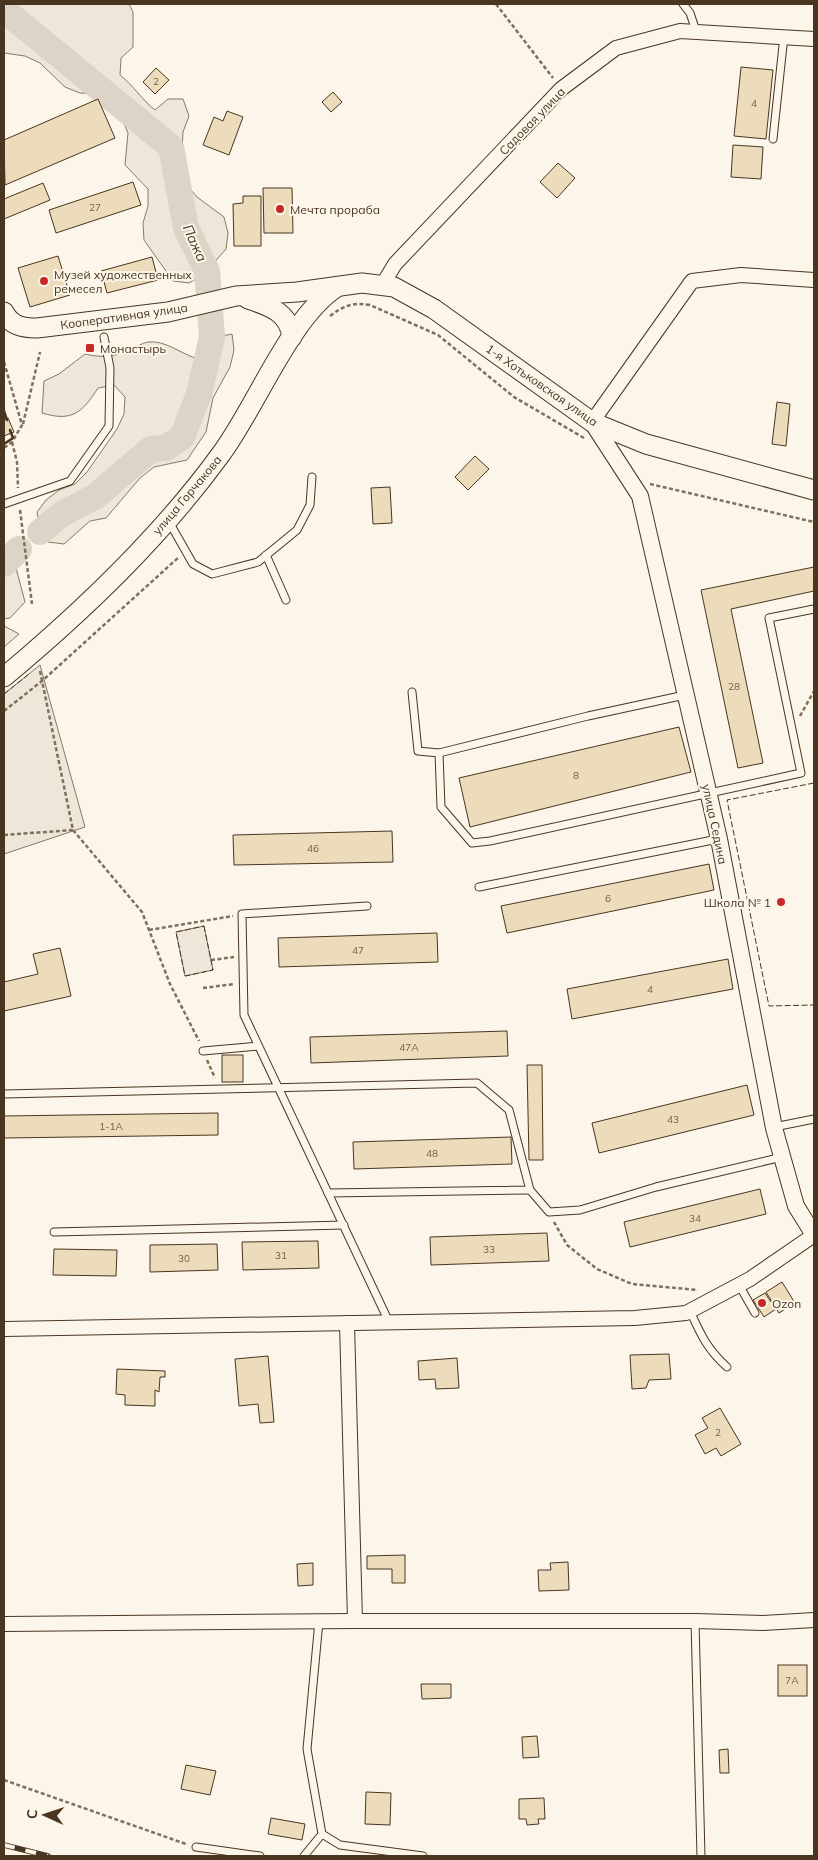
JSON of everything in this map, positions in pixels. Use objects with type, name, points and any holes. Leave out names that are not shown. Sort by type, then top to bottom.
[{"type":"main road","name":"1-я Хотьковская улица","points":[[338,286],[362,283],[383,284],[410,294],[434,309],[590,431],[646,444],[814,490]]},
{"type":"main road","name":"Кооперативная улица","points":[[4,312],[12,322],[19,326],[37,328],[175,311],[236,296],[297,292],[338,286]]},
{"type":"main road","name":"улица Горчакова","points":[[4,677],[86,605],[168,520],[223,452],[292,337],[320,301],[338,286]]},
{"type":"main road","points":[[236,296],[271,307],[282,314],[292,329],[292,337]]},
{"type":"street","name":"Садовая улица","points":[[383,284],[395,264],[562,89],[616,48],[680,31],[814,39]]},
{"type":"street","points":[[590,431],[692,281],[740,275],[814,280]]},
{"type":"street","name":"улица Седина","points":[[590,431],[629,479],[640,496],[719,839],[774,1128],[796,1206],[814,1235]]},
{"type":"street","points":[[4,1329],[635,1318],[690,1311],[739,1285],[814,1235]]},
{"type":"street","points":[[347,1323],[355,1621]]},
{"type":"street","points":[[4,1624],[319,1621],[695,1621],[763,1623],[814,1620]]},
{"type":"lane","points":[[683,4],[690,13],[696,31]]},
{"type":"lane","points":[[774,139],[784,36]]},
{"type":"lane","points":[[4,504],[70,481],[109,426],[110,368],[104,337]]},
{"type":"lane","points":[[168,520],[193,564],[212,574],[258,562],[297,530],[310,505],[312,477]]},
{"type":"lane","points":[[266,555],[286,600]]},
{"type":"lane","points":[[439,753],[441,807],[472,843],[490,841],[801,772],[769,618],[814,609]]},
{"type":"lane","points":[[412,692],[418,750],[439,753],[686,694]]},
{"type":"lane","points":[[478,887],[719,839]]},
{"type":"lane","points":[[367,906],[242,914],[244,1015],[389,1322]]},
{"type":"lane","points":[[203,1051],[258,1046]]},
{"type":"lane","points":[[4,1094],[221,1091],[477,1083],[509,1110],[530,1190],[549,1212],[580,1210],[656,1187],[782,1157]]},
{"type":"lane","points":[[774,1128],[814,1119]]},
{"type":"lane","points":[[328,1194],[530,1190]]},
{"type":"lane","points":[[54,1232],[344,1226]]},
{"type":"lane","points":[[739,1285],[755,1313]]},
{"type":"lane","points":[[690,1311],[711,1353],[727,1367]]},
{"type":"lane","points":[[319,1621],[307,1749],[322,1834],[340,1845],[424,1856]]},
{"type":"lane","points":[[695,1621],[701,1856]]},
{"type":"lane","points":[[304,1856],[322,1834]]},
{"type":"lane","points":[[196,1847],[260,1856]]},
{"type":"path","points":[[496,4],[562,89]]},
{"type":"path","points":[[327,319],[350,304],[370,305],[438,335],[514,397],[590,431]]},
{"type":"path","points":[[4,448],[12,442],[22,425],[40,352]]},
{"type":"path","points":[[4,362],[22,425]]},
{"type":"path","points":[[12,442],[17,462],[18,499],[32,604]]},
{"type":"path","points":[[629,479],[814,522]]},
{"type":"path","points":[[4,711],[42,681],[185,550]]},
{"type":"path","points":[[40,671],[73,830],[142,912],[170,984],[221,1091]]},
{"type":"path","points":[[792,730],[814,691]]},
{"type":"path","points":[[4,835],[73,830]]},
{"type":"path","points":[[149,930],[242,914]]},
{"type":"path","points":[[211,960],[243,956]]},
{"type":"path","points":[[203,988],[243,983]]},
{"type":"path","points":[[549,1212],[567,1245],[597,1269],[632,1284],[725,1293]]},
{"type":"path","points":[[4,1780],[196,1847]]},
{"type":"shaded area","points":[[4,4],[129,4],[133,12],[133,47],[121,58],[120,75],[155,110],[168,99],[183,99],[189,116],[183,132],[181,168],[186,184],[197,197],[224,217],[228,233],[226,249],[203,275],[189,283],[173,281],[144,240],[143,223],[148,206],[148,189],[125,165],[128,133],[121,117],[111,104],[97,94],[80,93],[65,87],[40,63],[25,56],[4,53]]},
{"type":"shaded area","points":[[232,334],[234,350],[230,367],[213,398],[206,432],[187,460],[154,467],[140,478],[106,518],[90,521],[64,544],[48,542],[40,528],[37,512],[46,500],[59,490],[75,484],[87,472],[117,429],[124,414],[125,397],[114,385],[98,388],[87,404],[75,413],[69,416],[52,416],[42,413],[44,381],[59,374],[85,354],[97,356],[113,355],[154,342],[166,345],[195,358],[222,336]]},
{"type":"shaded area","points":[[4,549],[16,568],[25,602],[10,618],[4,619]]},
{"type":"shaded area","points":[[4,626],[19,634],[4,647]]},
{"type":"shaded area","points":[[40,665],[85,827],[4,854],[4,694]]},
{"type":"shaded area","points":[[204,926],[213,970],[185,976],[176,932]]},
{"type":"building","points":[[741,67],[773,70],[766,139],[734,136]]},
{"type":"building","points":[[156,68],[169,80],[155,94],[143,82]]},
{"type":"building","points":[[333,92],[342,102],[331,112],[322,102]]},
{"type":"building","points":[[98,99],[115,138],[5,185],[4,140]]},
{"type":"building","points":[[227,111],[243,117],[229,155],[203,145],[214,117],[223,121]]},
{"type":"building","points":[[733,145],[763,147],[761,179],[731,177]]},
{"type":"building","points":[[558,163],[575,178],[557,198],[540,182]]},
{"type":"building","points":[[133,182],[141,205],[56,233],[49,210]]},
{"type":"building","points":[[43,183],[50,200],[4,219],[4,199]]},
{"type":"building","points":[[263,188],[292,188],[293,233],[264,233]]},
{"type":"building","points":[[243,196],[261,196],[261,246],[234,246],[233,204],[243,203]]},
{"type":"building","name":"Музей художественных ремесел","points":[[58,256],[70,295],[30,307],[18,268]]},
{"type":"building","points":[[152,257],[158,280],[107,293],[101,271]]},
{"type":"building","points":[[777,402],[790,404],[786,446],[772,444]]},
{"type":"building","points":[[8,418],[14,432],[4,436],[4,420]]},
{"type":"building","points":[[475,456],[489,469],[468,490],[455,477]]},
{"type":"building","points":[[390,487],[392,523],[373,524],[371,488]]},
{"type":"building","points":[[814,567],[814,591],[731,609],[763,763],[738,768],[701,590]]},
{"type":"building","points":[[679,727],[691,772],[470,827],[459,778]]},
{"type":"building","points":[[392,831],[393,862],[234,865],[233,835]]},
{"type":"building","points":[[709,864],[714,890],[507,933],[501,906]]},
{"type":"building","points":[[437,933],[438,962],[279,967],[278,938]]},
{"type":"building","points":[[60,948],[71,996],[4,1011],[4,982],[38,974],[33,954]]},
{"type":"building","points":[[728,959],[733,989],[572,1019],[567,989]]},
{"type":"building","points":[[507,1031],[508,1056],[311,1063],[310,1037]]},
{"type":"building","points":[[222,1055],[243,1055],[243,1082],[222,1082]]},
{"type":"building","points":[[527,1065],[542,1065],[543,1160],[529,1160]]},
{"type":"building","points":[[747,1085],[754,1115],[599,1153],[592,1123]]},
{"type":"building","points":[[218,1113],[218,1135],[4,1138],[4,1116]]},
{"type":"building","points":[[511,1137],[512,1164],[354,1169],[353,1142]]},
{"type":"building","points":[[760,1189],[766,1214],[630,1247],[624,1222]]},
{"type":"building","points":[[547,1233],[549,1261],[431,1265],[430,1237]]},
{"type":"building","points":[[318,1241],[319,1268],[243,1270],[242,1242]]},
{"type":"building","points":[[217,1244],[218,1270],[150,1272],[150,1245]]},
{"type":"building","points":[[54,1249],[117,1250],[116,1276],[53,1275]]},
{"type":"building","points":[[782,1282],[795,1303],[779,1313],[766,1292]]},
{"type":"building","points":[[765,1293],[776,1309],[764,1317],[753,1300]]},
{"type":"building","points":[[669,1354],[671,1379],[649,1380],[646,1388],[632,1389],[630,1355]]},
{"type":"building","points":[[268,1356],[274,1422],[260,1423],[258,1404],[239,1406],[235,1359]]},
{"type":"building","points":[[457,1358],[459,1388],[436,1389],[435,1379],[419,1380],[418,1361]]},
{"type":"building","points":[[117,1369],[165,1371],[165,1377],[160,1377],[159,1392],[155,1390],[155,1406],[125,1405],[125,1395],[116,1394]]},
{"type":"building","points":[[720,1408],[741,1444],[721,1456],[716,1448],[705,1454],[695,1435],[708,1428],[702,1418]]},
{"type":"building","points":[[405,1555],[405,1583],[392,1583],[392,1569],[367,1569],[367,1556]]},
{"type":"building","points":[[568,1562],[569,1590],[539,1591],[538,1570],[551,1570],[550,1563]]},
{"type":"building","points":[[313,1563],[313,1585],[298,1586],[297,1564]]},
{"type":"building","points":[[778,1665],[807,1665],[807,1696],[778,1696]]},
{"type":"building","points":[[421,1684],[451,1684],[451,1698],[422,1699]]},
{"type":"building","points":[[537,1736],[539,1757],[523,1758],[522,1737]]},
{"type":"building","points":[[728,1749],[729,1773],[720,1773],[719,1750]]},
{"type":"building","points":[[186,1765],[216,1771],[210,1795],[181,1789]]},
{"type":"building","points":[[366,1792],[391,1793],[390,1825],[365,1824]]},
{"type":"building","points":[[544,1798],[545,1819],[538,1819],[539,1824],[527,1825],[526,1819],[519,1819],[519,1799]]},
{"type":"building","points":[[271,1818],[305,1824],[302,1840],[268,1834]]},
{"type":"waterway","name":"Пажа","points":[[4,10],[171,147],[186,228],[207,271],[212,337],[199,394],[182,437],[166,448],[151,449],[96,496],[62,514],[40,532]]},
{"type":"waterway","name":"Пажа","points":[[4,564],[19,549]]},
{"type":"railway","points":[[4,1845],[48,1856]]},
{"type":"fence","points":[[4,694],[29,674]]},
{"type":"fence","points":[[814,783],[727,800],[769,1006],[814,1005]]},
{"type":"fence","points":[[204,926],[213,970],[185,976],[176,932],[204,926]]},
{"type":"wall","points":[[4,411],[7,420]]},
{"type":"wall","points":[[4,444],[13,438],[10,430]]},
{"type":"place","name":"Мечта прораба","points":[[280,209]]},
{"type":"place","name":"Музей художественных ремесел","points":[[44,281]]},
{"type":"place","name":"Монастырь","points":[[90,348]]},
{"type":"place","name":"Школа № 1","points":[[781,902]]},
{"type":"place","name":"Ozon","points":[[762,1303]]}]
